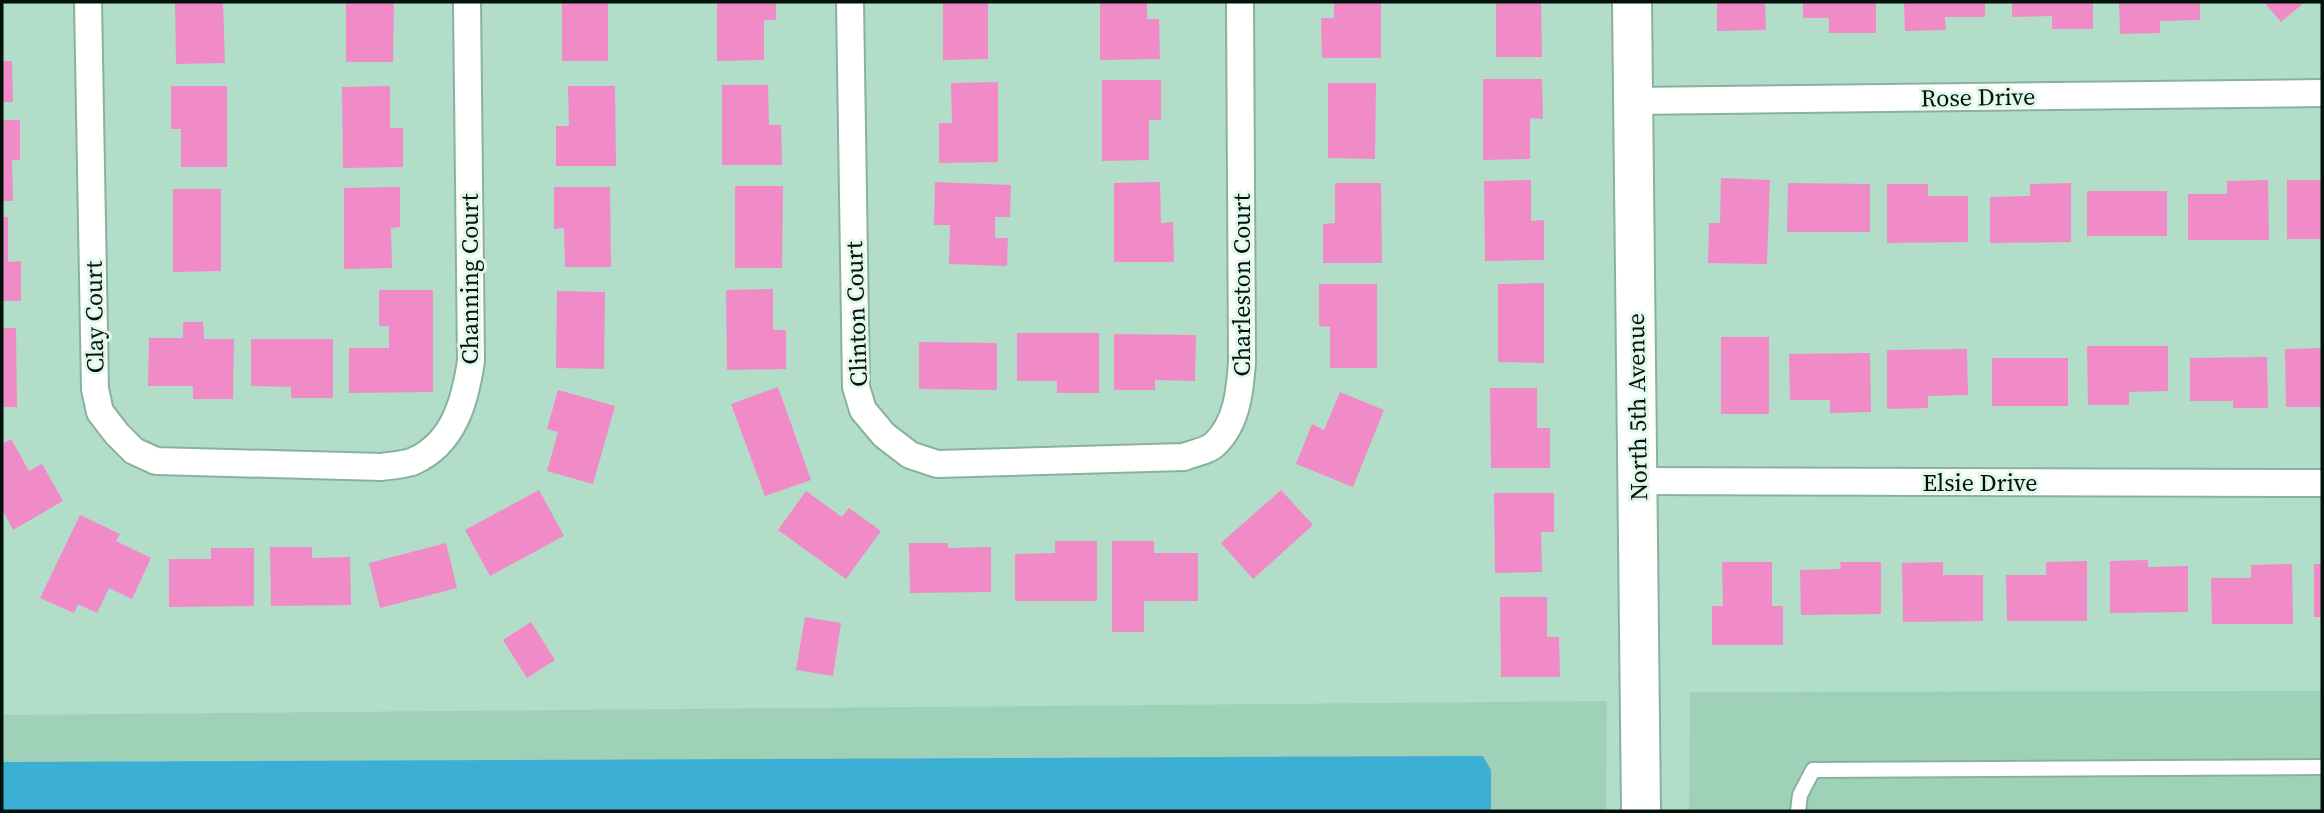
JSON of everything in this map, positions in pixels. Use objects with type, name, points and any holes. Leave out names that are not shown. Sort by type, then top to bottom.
[{"type":"street","name":"Clay Court","points":[[88,2],[96,389],[100,412],[134,451],[156,461],[299,465]]},
{"type":"street","name":"Channing Court","points":[[299,465],[382,467],[412,462],[433,450],[450,430],[464,402],[471,361],[467,2]]},
{"type":"street","name":"Clinton Court","points":[[850,2],[854,365],[856,387],[863,410],[884,435],[910,455],[937,464],[1058,459]]},
{"type":"street","name":"Charleston Court","points":[[1058,459],[1184,457],[1214,446],[1232,420],[1241,389],[1242,362],[1240,2]]},
{"type":"street","name":"North 5th Avenue","points":[[1632,2],[1641,811]]},
{"type":"street","name":"Rose Drive","points":[[1633,101],[2322,93]]},
{"type":"street","name":"Elsie Drive","points":[[1638,481],[2322,483]]},
{"type":"lane","points":[[1798,811],[1800,795],[1813,770],[2322,767]]},
{"type":"shaded area","points":[[2322,691],[2322,811],[1689,811],[1690,692]]},
{"type":"shaded area","points":[[1607,701],[1606,811],[2,811],[2,715]]},
{"type":"water","points":[[1483,756],[1491,770],[1491,811],[2,811],[2,762]]},
{"type":"building","points":[[175,2],[223,2],[225,63],[176,64]]},
{"type":"building","points":[[346,2],[394,2],[393,62],[346,62]]},
{"type":"building","points":[[562,2],[608,2],[608,61],[562,61]]},
{"type":"building","points":[[717,2],[776,2],[776,20],[764,20],[764,60],[717,61]]},
{"type":"building","points":[[943,2],[988,2],[988,59],[943,60]]},
{"type":"building","points":[[1100,2],[1147,2],[1147,19],[1159,19],[1160,59],[1100,60]]},
{"type":"building","points":[[1334,2],[1381,2],[1381,58],[1322,58],[1321,18],[1334,18]]},
{"type":"building","points":[[1496,2],[1541,2],[1542,57],[1496,57]]},
{"type":"building","points":[[1717,2],[1765,2],[1766,30],[1717,31]]},
{"type":"building","points":[[1803,2],[1876,2],[1876,33],[1829,33],[1829,18],[1803,18]]},
{"type":"building","points":[[1904,2],[1985,2],[1985,17],[1945,17],[1946,30],[1905,31]]},
{"type":"building","points":[[2012,2],[2093,2],[2093,29],[2052,29],[2052,16],[2012,17]]},
{"type":"building","points":[[2119,2],[2200,2],[2200,20],[2160,21],[2160,33],[2120,34]]},
{"type":"building","points":[[2264,2],[2305,2],[2281,22]]},
{"type":"building","points":[[2,61],[12,61],[13,102],[2,102]]},
{"type":"building","points":[[1483,79],[1542,79],[1543,119],[1530,118],[1530,159],[1483,160]]},
{"type":"building","points":[[1102,80],[1161,80],[1161,120],[1149,120],[1149,160],[1102,161]]},
{"type":"building","points":[[998,82],[998,162],[939,163],[939,123],[952,123],[951,83]]},
{"type":"building","points":[[1328,83],[1376,83],[1375,159],[1328,158]]},
{"type":"building","points":[[722,85],[768,85],[769,125],[781,125],[782,165],[722,165]]},
{"type":"building","points":[[171,86],[227,86],[227,167],[181,167],[181,129],[171,129]]},
{"type":"building","points":[[390,86],[390,128],[403,128],[403,167],[343,168],[342,87]]},
{"type":"building","points":[[568,86],[615,86],[616,166],[556,166],[556,126],[569,126]]},
{"type":"building","points":[[2,120],[20,120],[20,160],[12,160],[13,201],[2,201]]},
{"type":"building","points":[[1721,178],[1770,180],[1767,264],[1708,263],[1709,223],[1720,223]]},
{"type":"building","points":[[1531,180],[1531,221],[1544,220],[1544,260],[1485,261],[1484,181]]},
{"type":"building","points":[[2268,180],[2269,240],[2188,240],[2188,194],[2227,194],[2227,181]]},
{"type":"building","points":[[2287,180],[2322,180],[2322,239],[2287,239]]},
{"type":"building","points":[[935,182],[1011,185],[1010,217],[995,217],[995,238],[1008,238],[1007,266],[949,264],[950,225],[934,225]]},
{"type":"building","points":[[1160,182],[1161,223],[1173,222],[1174,262],[1114,262],[1114,183]]},
{"type":"building","points":[[1335,183],[1381,183],[1382,263],[1323,263],[1323,224],[1335,223]]},
{"type":"building","points":[[1788,183],[1870,184],[1870,232],[1787,232]]},
{"type":"building","points":[[2071,183],[2071,242],[1990,243],[1990,197],[2030,196],[2030,184]]},
{"type":"building","points":[[1887,184],[1928,184],[1928,196],[1968,196],[1968,242],[1887,243]]},
{"type":"building","points":[[735,186],[783,186],[782,268],[735,268]]},
{"type":"building","points":[[400,187],[400,227],[391,228],[392,268],[344,269],[344,188]]},
{"type":"building","points":[[554,187],[610,187],[611,267],[565,267],[564,228],[554,229]]},
{"type":"building","points":[[173,189],[221,189],[221,271],[173,272]]},
{"type":"building","points":[[2087,191],[2167,191],[2167,236],[2087,236]]},
{"type":"building","points":[[2,217],[8,217],[8,262],[21,261],[21,301],[2,301]]},
{"type":"building","points":[[1544,283],[1544,363],[1498,362],[1498,284]]},
{"type":"building","points":[[1319,284],[1377,284],[1377,368],[1330,368],[1330,327],[1319,326]]},
{"type":"building","points":[[773,289],[773,330],[786,330],[786,369],[727,370],[726,290]]},
{"type":"building","points":[[379,290],[433,290],[433,392],[349,393],[349,348],[389,348],[389,326],[379,326]]},
{"type":"building","points":[[557,291],[605,292],[604,369],[556,368]]},
{"type":"building","points":[[183,322],[203,322],[204,339],[234,339],[233,399],[193,399],[193,386],[148,386],[149,338],[183,338]]},
{"type":"building","points":[[2,328],[16,328],[17,407],[2,407]]},
{"type":"building","points":[[1017,333],[1099,333],[1099,393],[1057,393],[1057,381],[1017,381]]},
{"type":"building","points":[[1114,334],[1196,335],[1195,381],[1155,380],[1155,390],[1114,390]]},
{"type":"building","points":[[1721,337],[1769,337],[1769,414],[1721,414]]},
{"type":"building","points":[[251,339],[333,339],[333,398],[291,398],[291,387],[251,386]]},
{"type":"building","points":[[919,342],[997,343],[997,390],[919,389]]},
{"type":"building","points":[[2087,346],[2168,346],[2168,391],[2129,392],[2129,405],[2088,405]]},
{"type":"building","points":[[2322,348],[2322,407],[2286,407],[2285,349]]},
{"type":"building","points":[[1967,349],[1968,395],[1928,396],[1928,408],[1887,409],[1887,350]]},
{"type":"building","points":[[1870,353],[1871,412],[1830,413],[1830,400],[1790,400],[1789,354]]},
{"type":"building","points":[[2267,357],[2268,408],[2233,408],[2233,401],[2190,401],[2190,358]]},
{"type":"building","points":[[1992,358],[2068,358],[2068,406],[1992,406]]},
{"type":"building","points":[[778,387],[811,480],[765,496],[731,404]]},
{"type":"building","points":[[1490,388],[1537,388],[1537,428],[1550,428],[1550,468],[1491,468]]},
{"type":"building","points":[[558,390],[615,406],[593,484],[547,471],[558,432],[547,429]]},
{"type":"building","points":[[1340,392],[1384,410],[1353,487],[1296,464],[1312,424],[1324,430]]},
{"type":"building","points":[[11,439],[29,471],[42,464],[63,501],[13,530],[2,509],[2,444]]},
{"type":"building","points":[[539,490],[564,536],[490,576],[465,530]]},
{"type":"building","points":[[1281,490],[1313,525],[1253,579],[1221,543]]},
{"type":"building","points":[[806,491],[842,517],[849,508],[881,531],[846,579],[778,530]]},
{"type":"building","points":[[1494,493],[1554,493],[1554,532],[1541,532],[1542,572],[1495,573]]},
{"type":"building","points":[[80,515],[120,534],[116,541],[151,558],[132,599],[109,588],[97,613],[78,604],[74,613],[40,598]]},
{"type":"building","points":[[1055,541],[1097,541],[1097,601],[1015,601],[1015,554],[1055,553]]},
{"type":"building","points":[[1112,541],[1154,541],[1154,553],[1198,553],[1198,601],[1144,601],[1144,632],[1112,632]]},
{"type":"building","points":[[446,543],[457,588],[380,608],[369,563]]},
{"type":"building","points":[[909,543],[948,543],[948,548],[991,547],[991,592],[910,593]]},
{"type":"building","points":[[270,547],[312,547],[312,558],[350,557],[351,605],[271,606]]},
{"type":"building","points":[[211,548],[254,548],[254,606],[169,607],[169,559],[211,559]]},
{"type":"building","points":[[2148,560],[2148,567],[2188,566],[2188,612],[2110,613],[2110,561]]},
{"type":"building","points":[[2087,561],[2087,621],[2007,621],[2006,575],[2046,575],[2046,562]]},
{"type":"building","points":[[1722,562],[1772,562],[1772,606],[1783,606],[1783,645],[1712,645],[1712,606],[1723,606]]},
{"type":"building","points":[[1840,562],[1881,562],[1881,614],[1801,615],[1800,570],[1841,569]]},
{"type":"building","points":[[1943,562],[1943,575],[1983,575],[1983,621],[1903,622],[1902,563]]},
{"type":"building","points":[[2292,564],[2293,624],[2212,624],[2211,578],[2251,578],[2251,565]]},
{"type":"building","points":[[2314,564],[2322,564],[2322,617],[2314,617]]},
{"type":"building","points":[[1500,597],[1547,597],[1547,637],[1559,637],[1560,677],[1501,677]]},
{"type":"building","points":[[805,617],[841,623],[833,676],[796,670]]},
{"type":"building","points":[[531,622],[555,660],[527,678],[503,640]]}]
